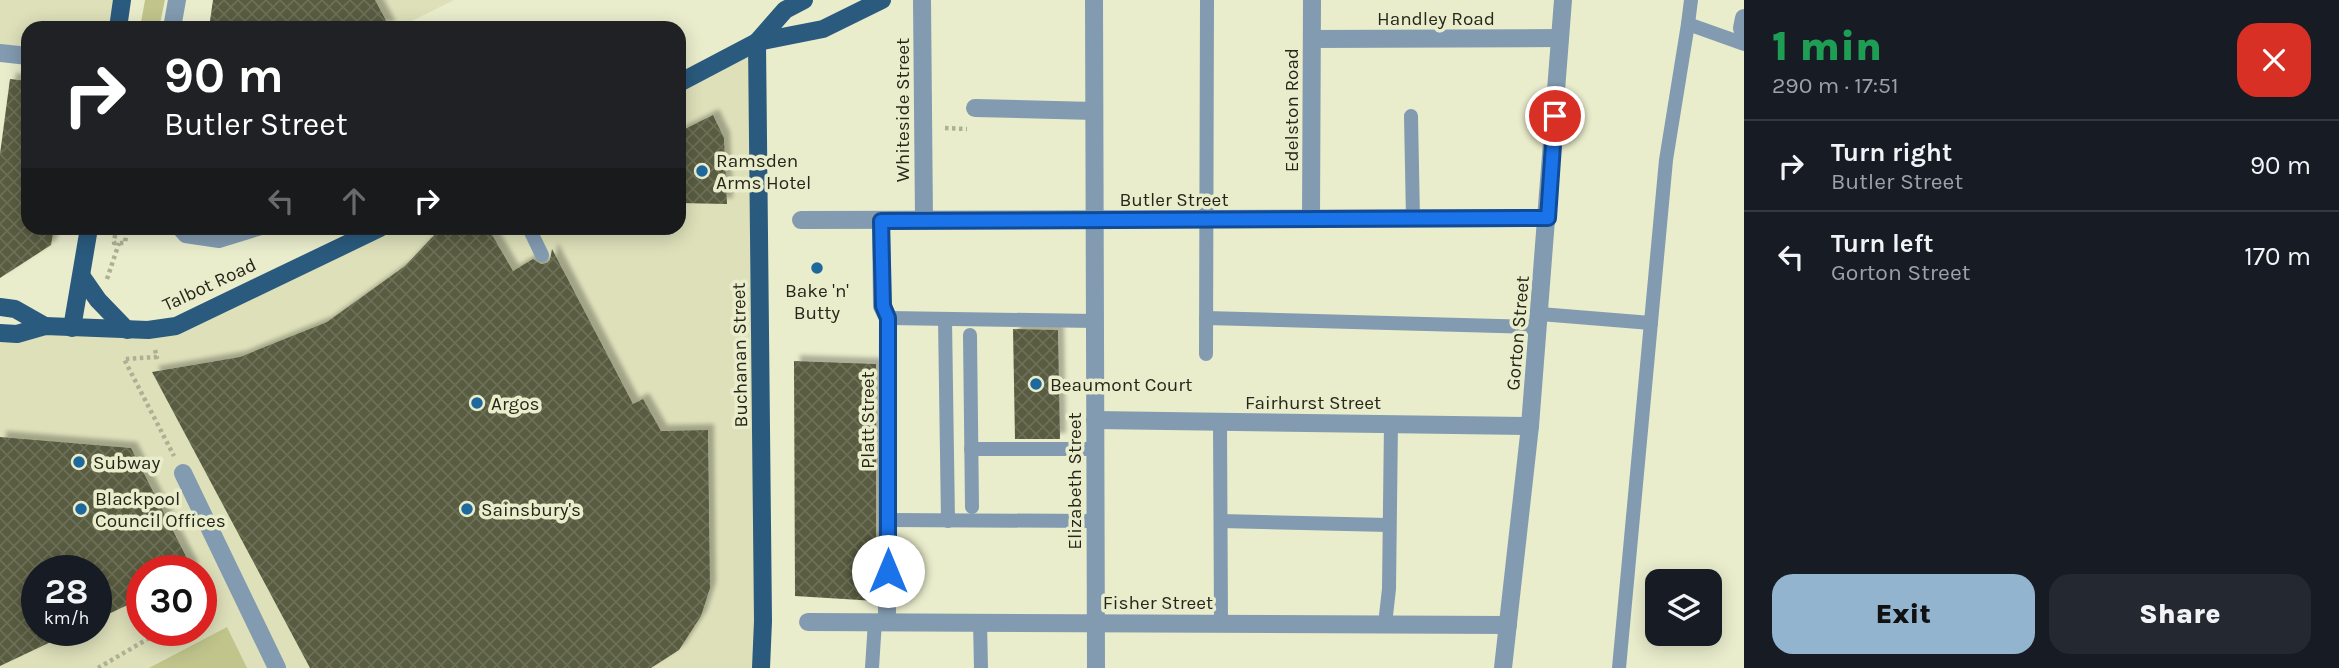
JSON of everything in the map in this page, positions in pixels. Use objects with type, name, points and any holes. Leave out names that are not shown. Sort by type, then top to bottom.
[{"type":"main road","points":[[119,21],[122,0]]},
{"type":"main road","points":[[757,42],[785,10],[804,0]]},
{"type":"main road","points":[[686,79],[757,42],[822,29],[882,0]]},
{"type":"main road","name":"Buchanan Street","points":[[757,42],[763,621],[761,668]]},
{"type":"main road","points":[[72,328],[88,235]]},
{"type":"main road","name":"Talbot Road","points":[[0,333],[17,334],[45,326],[148,330],[176,326],[365,235]]},
{"type":"main road","points":[[82,277],[98,300],[127,330]]},
{"type":"main road","name":"Talbot Road","points":[[0,307],[15,309],[45,326]]},
{"type":"street","points":[[173,21],[177,0]]},
{"type":"street","name":"Whiteside Street","points":[[922,0],[924,220]]},
{"type":"street","name":"Elizabeth Street","points":[[1094,0],[1096,668]]},
{"type":"street","name":"Edelston Road","points":[[1311,219],[1312,0]]},
{"type":"street","name":"Gorton Street","points":[[1503,668],[1530,426],[1563,0]]},
{"type":"street","points":[[1744,18],[1744,36]]},
{"type":"street","name":"Handley Road","points":[[1312,39],[1560,38]]},
{"type":"street","points":[[0,53],[21,55]]},
{"type":"street","points":[[975,108],[1094,111]]},
{"type":"street","name":"Butler Street","points":[[801,220],[1548,218]]},
{"type":"street","name":"Platt Street","points":[[881,221],[883,306],[888,318],[888,520],[881,621]]},
{"type":"street","name":"Fairhurst Street","points":[[1095,421],[1530,426]]},
{"type":"street","points":[[183,473],[277,668]]},
{"type":"street","name":"Fisher Street","points":[[808,622],[1508,625]]},
{"type":"lane","points":[[1206,354],[1207,0]]},
{"type":"lane","points":[[1619,668],[1666,160],[1691,0]]},
{"type":"lane","points":[[1688,24],[1744,44]]},
{"type":"lane","points":[[1410,116],[1413,219]]},
{"type":"lane","points":[[184,235],[219,241],[238,235]]},
{"type":"lane","points":[[532,235],[542,255]]},
{"type":"lane","points":[[888,318],[1095,321]]},
{"type":"lane","points":[[1206,318],[1651,323]]},
{"type":"lane","points":[[945,319],[947,520]]},
{"type":"lane","points":[[970,335],[972,507]]},
{"type":"lane","points":[[1220,422],[1221,624]]},
{"type":"lane","points":[[1385,624],[1389,589],[1391,424]]},
{"type":"lane","points":[[971,449],[1096,449]]},
{"type":"lane","points":[[888,520],[1095,521]]},
{"type":"lane","points":[[1221,521],[1388,525]]},
{"type":"lane","points":[[872,668],[881,621]]},
{"type":"lane","points":[[980,622],[981,668]]},
{"type":"path","points":[[115,235],[114,243],[125,243],[126,235]]},
{"type":"path","points":[[103,274],[107,280],[119,243]]},
{"type":"path","points":[[148,330],[157,357],[124,359],[183,473]]},
{"type":"path","points":[[98,668],[136,646]]},
{"type":"shaded area","points":[[0,0],[122,0],[119,21],[21,21],[21,55],[0,53]]},
{"type":"shaded area","points":[[145,0],[165,0],[160,21],[141,21]]},
{"type":"shaded area","points":[[213,0],[454,0],[412,21],[210,21]]},
{"type":"shaded area","points":[[757,42],[761,668],[0,668],[0,337],[17,334],[148,330],[362,235],[686,235],[686,77]]},
{"type":"shaded area","points":[[227,627],[247,668],[149,668],[191,646],[217,646],[217,632]]},
{"type":"building","points":[[213,0],[375,0],[386,21],[210,21]]},
{"type":"building","points":[[10,79],[21,80],[21,235],[53,235],[51,245],[0,278],[0,154]]},
{"type":"building","name":"Ramsden Arms Hotel","points":[[713,115],[724,138],[727,204],[686,203],[686,128]]},
{"type":"building","name":"Sainsbury's","points":[[434,235],[492,235],[513,271],[533,259],[541,264],[547,263],[552,249],[633,404],[643,399],[661,431],[708,430],[710,588],[701,616],[679,650],[651,668],[310,668],[152,372],[240,357],[327,322],[405,266]]},
{"type":"building","name":"Beaumont Court","points":[[1013,329],[1058,330],[1060,439],[1015,439]]},
{"type":"building","points":[[794,361],[876,364],[876,601],[795,596]]},
{"type":"building","name":"Blackpool Council Offices","points":[[0,437],[131,448],[185,555],[126,555],[126,606],[112,612],[112,555],[21,555],[21,646],[42,646],[0,666]]},
{"type":"place","name":"Ramsden Arms Hotel","points":[[702,171]]},
{"type":"place","name":"Bake 'n' Butty","points":[[817,268]]},
{"type":"place","name":"Beaumont Court","points":[[1036,384]]},
{"type":"place","name":"Argos","points":[[477,403]]},
{"type":"place","name":"Subway","points":[[79,462]]},
{"type":"place","name":"Blackpool Council Offices","points":[[81,509]]},
{"type":"place","name":"Sainsbury's","points":[[467,509]]},
{"type":"route","points":[[888,571],[888,318],[883,306],[881,221],[1548,218],[1555,116]]}]
